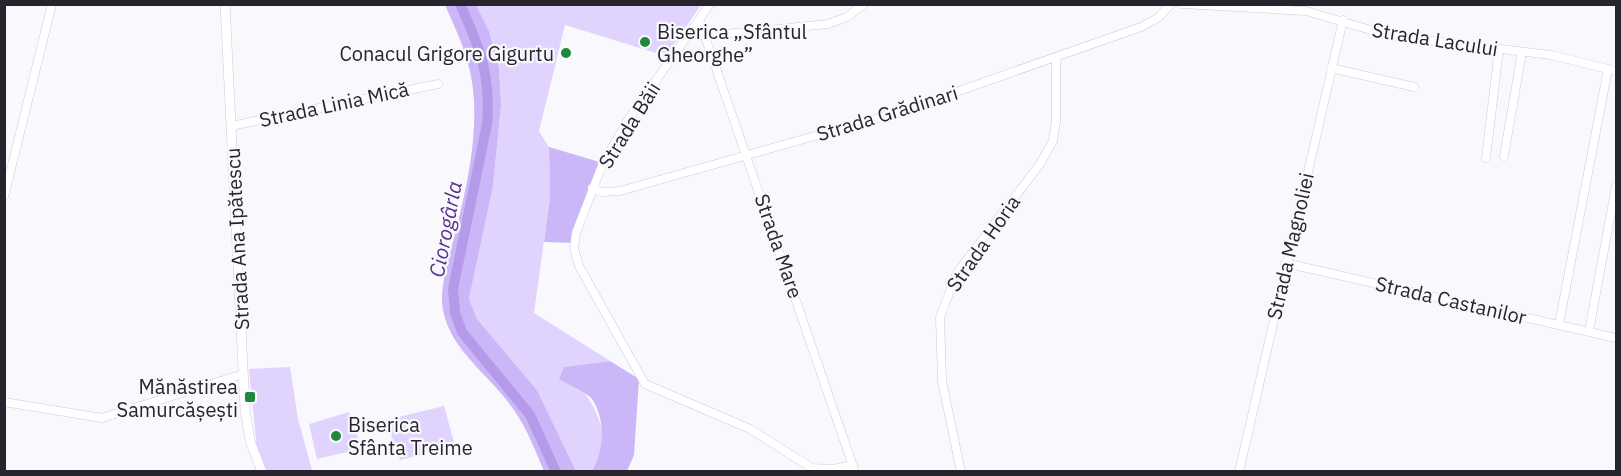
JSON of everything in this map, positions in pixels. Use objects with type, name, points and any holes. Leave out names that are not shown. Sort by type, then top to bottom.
[{"type":"main road","name":"Strada Ana Ipătescu","points":[[225,4],[243,374],[248,430],[262,471]]},
{"type":"street","points":[[4,197],[52,4]]},
{"type":"street","name":"Strada Băii","points":[[710,4],[700,22],[628,120],[592,188],[576,233],[574,248],[579,266],[645,384],[756,432],[812,468],[833,470],[854,468]]},
{"type":"street","points":[[705,36],[787,30],[828,24],[847,17],[864,4]]},
{"type":"street","name":"Strada Grădinari","points":[[592,188],[601,192],[620,191],[896,113],[1142,27],[1158,18],[1171,4]]},
{"type":"street","name":"Strada Lacului","points":[[1182,4],[1297,10],[1342,20],[1391,36],[1558,57],[1612,70]]},
{"type":"street","name":"Strada Magnoliei","points":[[1241,471],[1285,263],[1342,20]]},
{"type":"street","name":"Strada Mare","points":[[700,22],[854,468]]},
{"type":"street","points":[[1486,158],[1499,49]]},
{"type":"street","points":[[1504,156],[1521,52]]},
{"type":"street","name":"Strada Horia","points":[[961,471],[942,381],[940,317],[957,273],[1040,164],[1053,141],[1056,121],[1056,57]]},
{"type":"street","points":[[1331,68],[1414,87]]},
{"type":"street","points":[[1558,324],[1612,70]]},
{"type":"street","name":"Strada Linia Mică","points":[[231,126],[438,84]]},
{"type":"street","points":[[1589,331],[1617,186]]},
{"type":"street","name":"Strada Castanilor","points":[[1285,263],[1617,338]]},
{"type":"street","points":[[4,402],[102,418],[243,374]]},
{"type":"shaded area","points":[[445,5],[476,5],[489,31],[499,68],[501,105],[493,186],[469,299],[477,319],[537,390],[576,471],[544,471],[527,432],[514,410],[460,347],[445,318],[442,302],[443,283],[469,170],[474,134],[474,99],[468,62]]},
{"type":"shaded area","points":[[476,5],[701,5],[666,56],[565,25],[539,131],[549,147],[550,197],[534,313],[610,361],[564,367],[583,391],[598,416],[602,442],[592,471],[576,471],[537,390],[477,319],[469,299],[493,186],[501,105],[499,68],[489,31]]},
{"type":"shaded area","points":[[549,147],[603,163],[575,243],[544,242],[550,197]]},
{"type":"shaded area","points":[[610,361],[639,379],[634,455],[627,471],[592,471],[599,455],[602,435],[597,407],[589,396],[559,379],[564,367]]},
{"type":"shaded area","points":[[290,367],[298,419],[312,470],[267,471],[257,450],[249,369]]},
{"type":"shaded area","points":[[444,406],[455,446],[400,460],[386,420]]},
{"type":"shaded area","points":[[349,412],[361,446],[360,449],[317,459],[309,424]]},
{"type":"waterway","name":"Ciorogârla","points":[[460,4],[482,62],[488,107],[487,124],[453,289],[455,313],[462,332],[530,415],[556,472]]},
{"type":"place","name":"Biserica „Sfântul Gheorghe”","points":[[645,42]]},
{"type":"place","name":"Conacul Grigore Gigurtu","points":[[566,53]]},
{"type":"place","name":"Mănăstirea Samurcășești","points":[[250,397]]},
{"type":"place","name":"Biserica Sfânta Treime","points":[[336,436]]}]
